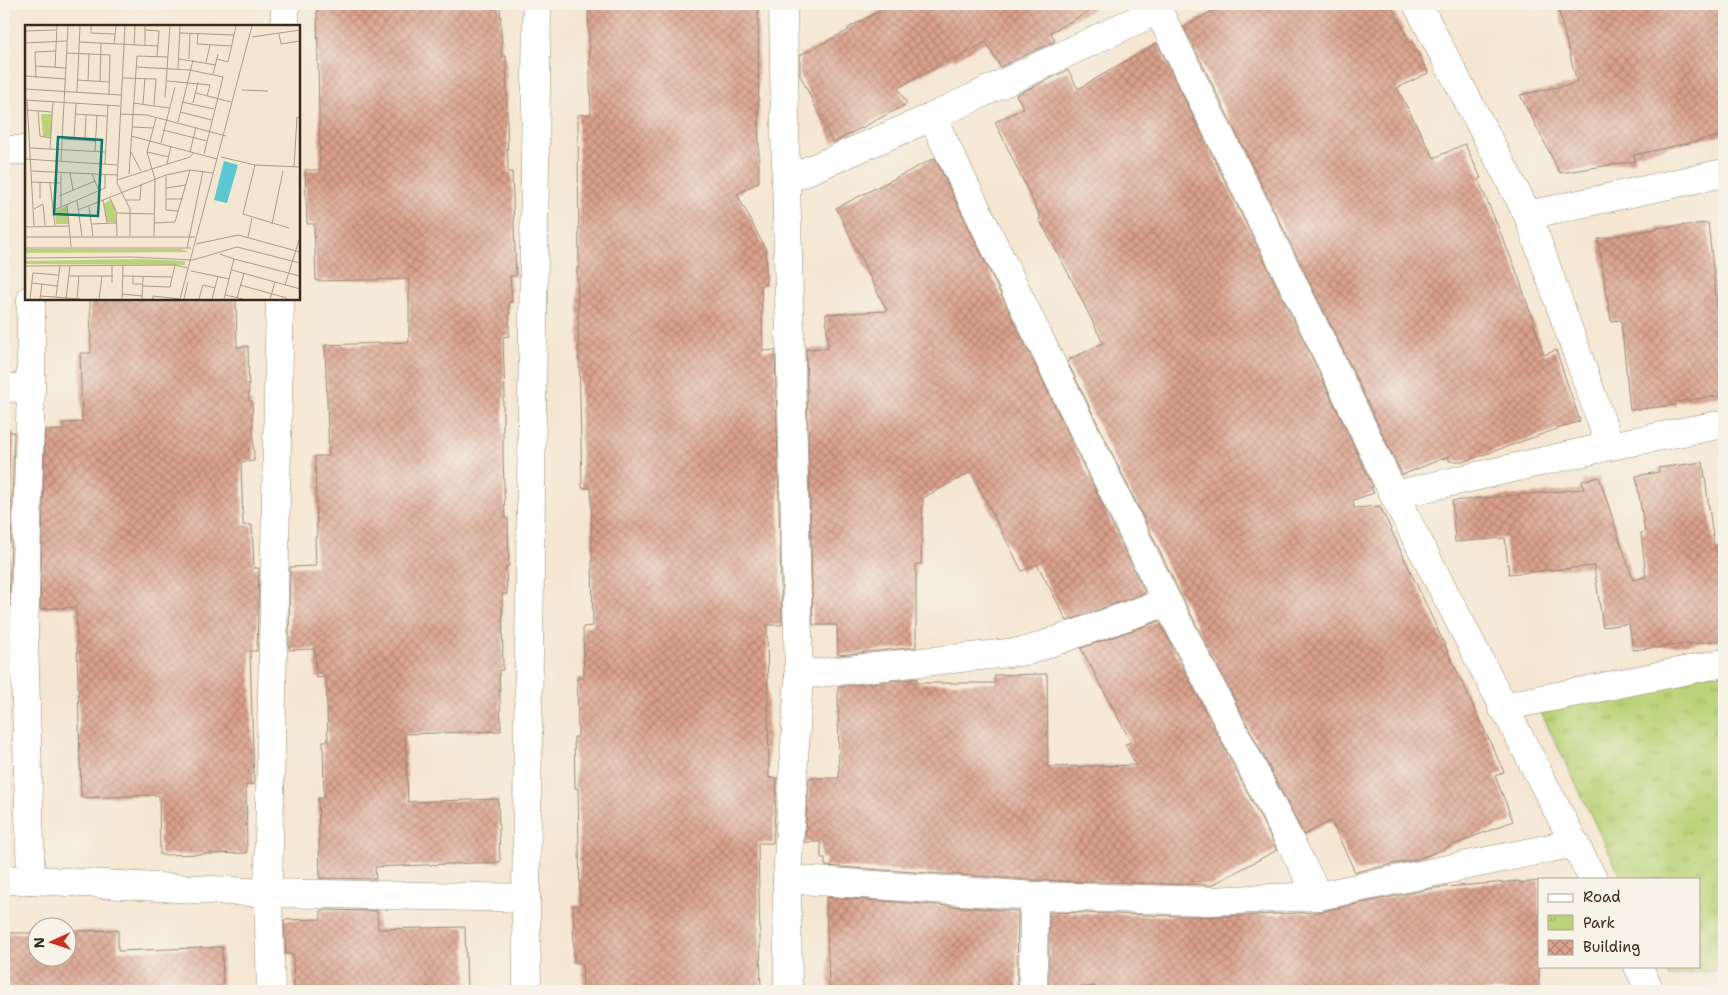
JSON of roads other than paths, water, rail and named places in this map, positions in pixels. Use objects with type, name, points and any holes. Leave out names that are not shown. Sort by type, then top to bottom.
[{"type":"street","points":[[285,25],[286,4]]},
{"type":"street","points":[[527,991],[526,898],[537,4]]},
{"type":"street","points":[[783,4],[799,675],[787,880],[788,991]]},
{"type":"street","points":[[1417,4],[1528,215],[1610,446]]},
{"type":"street","points":[[786,180],[932,117],[1156,7],[1331,361],[1394,496],[1592,878]]},
{"type":"street","points":[[932,117],[1167,602],[1318,896]]},
{"type":"street","points":[[4,150],[25,150]]},
{"type":"street","points":[[1528,215],[1724,173]]},
{"type":"street","points":[[31,300],[31,388],[14,635],[31,880]]},
{"type":"street","points":[[271,991],[268,893],[280,300]]},
{"type":"street","points":[[4,388],[31,388]]},
{"type":"street","points":[[1394,496],[1610,446],[1724,424]]},
{"type":"street","points":[[799,675],[1027,651],[1167,602]]},
{"type":"street","points":[[1502,707],[1724,663]]},
{"type":"street","points":[[787,880],[1034,896],[1212,900],[1318,896],[1575,843]]},
{"type":"street","points":[[4,880],[268,893],[526,898]]},
{"type":"street","points":[[1034,896],[1034,991]]},
{"type":"street","points":[[1639,968],[1650,991]]}]
